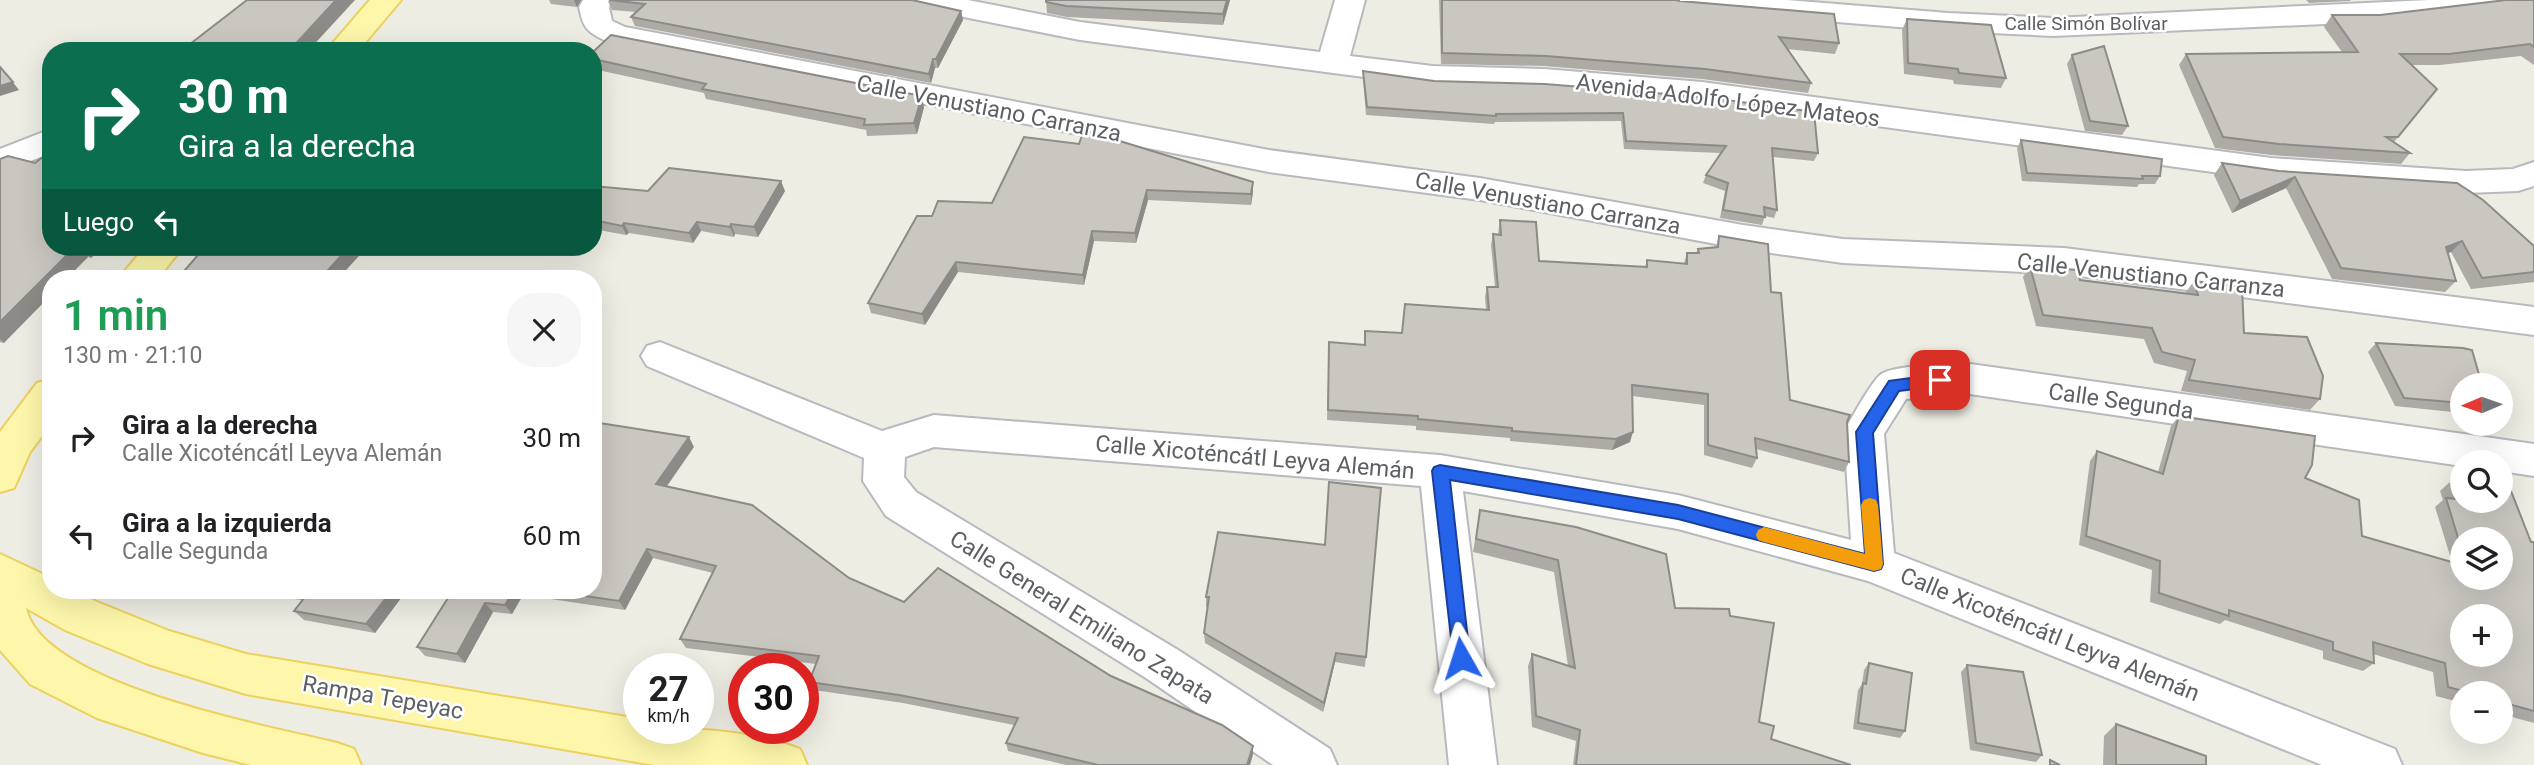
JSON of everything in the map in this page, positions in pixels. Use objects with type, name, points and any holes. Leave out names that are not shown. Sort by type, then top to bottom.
[{"type":"main road","points":[[349,42],[386,0]]},
{"type":"main road","points":[[144,270],[157,256]]},
{"type":"main road","points":[[0,476],[13,445],[42,406]]},
{"type":"main road","name":"Rampa Tepeyac","points":[[0,572],[42,595]]},
{"type":"main road","points":[[0,587],[8,628],[46,670],[113,703],[203,731],[337,765]]},
{"type":"main road","name":"Rampa Tepeyac","points":[[50,599],[81,616],[164,650],[246,674],[783,765]]},
{"type":"street","name":"Calle Venustiano Carranza","points":[[598,0],[594,7],[598,26],[617,35],[1269,160],[1480,189],[1743,237],[1843,251],[2064,261],[2534,321]]},
{"type":"street","name":"Avenida Adolfo López Mateos","points":[[923,0],[1080,31],[1433,76],[1544,79],[1702,92],[2271,169],[2466,181],[2518,180],[2534,173]]},
{"type":"street","points":[[1332,63],[1350,0]]},
{"type":"street","name":"Calle Simón Bolívar","points":[[1677,0],[1948,22],[2053,27],[2495,0]]},
{"type":"street","points":[[0,162],[42,144]]},
{"type":"street","points":[[660,356],[885,449]]},
{"type":"street","name":"Calle Segunda","points":[[1874,564],[1864,432],[1895,385],[1963,378],[2534,460]]},
{"type":"street","name":"Calle Xicoténcátl Leyva Alemán","points":[[885,449],[900,440],[934,431],[1440,471],[1678,512],[1874,564],[2378,765]]},
{"type":"street","name":"Calle General Emiliano Zapata","points":[[885,449],[883,481],[901,504],[1162,664],[1314,765]]},
{"type":"street","points":[[1440,471],[1473,765]]},
{"type":"building","points":[[247,0],[336,0],[297,42],[193,42]]},
{"type":"building","points":[[609,0],[912,0],[961,11],[936,59],[933,59],[929,74],[631,17],[645,4]]},
{"type":"building","points":[[1046,0],[1227,0],[1223,14],[1066,6]]},
{"type":"building","points":[[1442,0],[1676,0],[1834,14],[1839,43],[1779,37],[1811,83],[1705,69],[1546,56],[1442,53]]},
{"type":"building","points":[[2506,0],[2534,0],[2534,47],[2530,44],[2449,54],[2400,54],[2437,89],[2398,137],[2386,137],[2410,153],[2279,144],[2223,137],[2186,54],[2358,52],[2332,15],[2380,15]]},
{"type":"building","points":[[1907,19],[1991,25],[2006,78],[1959,73],[1958,69],[1908,63]]},
{"type":"building","points":[[611,35],[922,96],[914,123],[864,125],[865,119],[702,89],[706,84],[602,61],[602,44]]},
{"type":"building","points":[[2104,46],[2128,126],[2090,121],[2072,55]]},
{"type":"building","points":[[0,67],[13,82],[0,86]]},
{"type":"building","points":[[1363,71],[1434,81],[1545,84],[1704,97],[1814,112],[1818,153],[1772,148],[1777,210],[1764,207],[1765,217],[1723,210],[1728,183],[1706,175],[1726,146],[1626,141],[1623,113],[1496,116],[1367,107]]},
{"type":"building","points":[[1084,130],[1253,182],[1251,194],[1147,190],[1135,233],[1092,231],[1083,275],[956,262],[922,314],[868,303],[917,216],[932,216],[938,201],[992,203],[1024,137],[1079,144]]},
{"type":"building","points":[[2021,140],[2162,159],[2160,176],[2142,176],[2143,179],[2027,173]]},
{"type":"building","points":[[8,156],[35,163],[42,158],[42,256],[66,256],[52,270],[42,270],[42,280],[0,322],[0,159]]},
{"type":"building","points":[[2222,163],[2279,171],[2457,183],[2483,200],[2534,246],[2534,272],[2482,278],[2462,241],[2446,247],[2456,281],[2341,268],[2295,177],[2240,201]]},
{"type":"building","points":[[669,168],[781,181],[754,227],[697,222],[689,233],[602,222],[602,187],[648,191]]},
{"type":"building","points":[[1500,220],[1536,222],[1539,261],[1647,267],[1647,260],[1687,264],[1687,253],[1699,253],[1698,249],[1718,247],[1719,236],[1768,244],[1771,292],[1781,293],[1790,400],[1850,415],[1847,422],[1849,462],[1755,438],[1757,458],[1708,445],[1708,394],[1632,385],[1633,432],[1616,439],[1512,431],[1512,428],[1418,419],[1418,416],[1328,410],[1329,342],[1365,345],[1365,331],[1402,333],[1405,304],[1489,310],[1487,287],[1498,287],[1493,234],[1501,235]]},
{"type":"building","points":[[197,256],[341,256],[328,270],[185,270]]},
{"type":"building","points":[[2030,266],[2077,270],[2080,280],[2198,295],[2194,281],[2242,287],[2244,333],[2307,337],[2323,376],[2320,399],[2189,380],[2195,360],[2162,352],[2152,328],[2043,315]]},
{"type":"building","points":[[2376,343],[2472,350],[2479,373],[2450,373],[2450,402],[2404,398]]},
{"type":"building","points":[[2179,416],[2315,436],[2312,465],[2305,478],[2359,500],[2362,536],[2450,562],[2450,590],[2513,590],[2513,527],[2455,527],[2451,513],[2513,513],[2513,496],[2531,542],[2534,542],[2534,711],[2513,705],[2513,681],[2450,681],[2450,688],[2445,663],[2373,642],[2374,663],[2333,650],[2333,642],[2229,610],[2229,616],[2159,593],[2160,561],[2086,536],[2097,451],[2163,474]]},
{"type":"building","points":[[602,423],[689,437],[656,484],[752,505],[849,578],[904,602],[938,568],[1111,676],[1222,725],[1253,746],[1247,765],[1098,765],[1006,743],[1018,718],[899,695],[819,683],[819,653],[794,653],[680,639],[716,566],[647,549],[619,601],[602,599]]},
{"type":"building","points":[[1329,482],[1381,488],[1366,657],[1336,653],[1324,703],[1204,633],[1209,597],[1206,597],[1218,532],[1325,545]]},
{"type":"building","points":[[1480,510],[1576,527],[1666,554],[1675,608],[1729,609],[1730,616],[1774,623],[1759,722],[1774,726],[1771,739],[1851,765],[1576,765],[1580,730],[1536,716],[1532,654],[1575,668],[1558,560],[1476,539]]},
{"type":"building","points":[[303,599],[385,599],[366,624],[294,611]]},
{"type":"building","points":[[447,599],[509,599],[505,605],[485,603],[457,654],[417,647]]},
{"type":"building","points":[[1869,663],[1912,673],[1905,731],[1858,723],[1863,683],[1866,684]]},
{"type":"building","points":[[1967,665],[2023,672],[2042,755],[1976,743]]},
{"type":"building","points":[[2116,724],[2206,756],[2206,765],[2116,765]]},
{"type":"slow traffic","points":[[1764,535],[1874,564],[1870,505]]},
{"type":"route","points":[[1461,658],[1440,471],[1678,512],[1874,564],[1864,432],[1895,385],[1940,380]]}]
